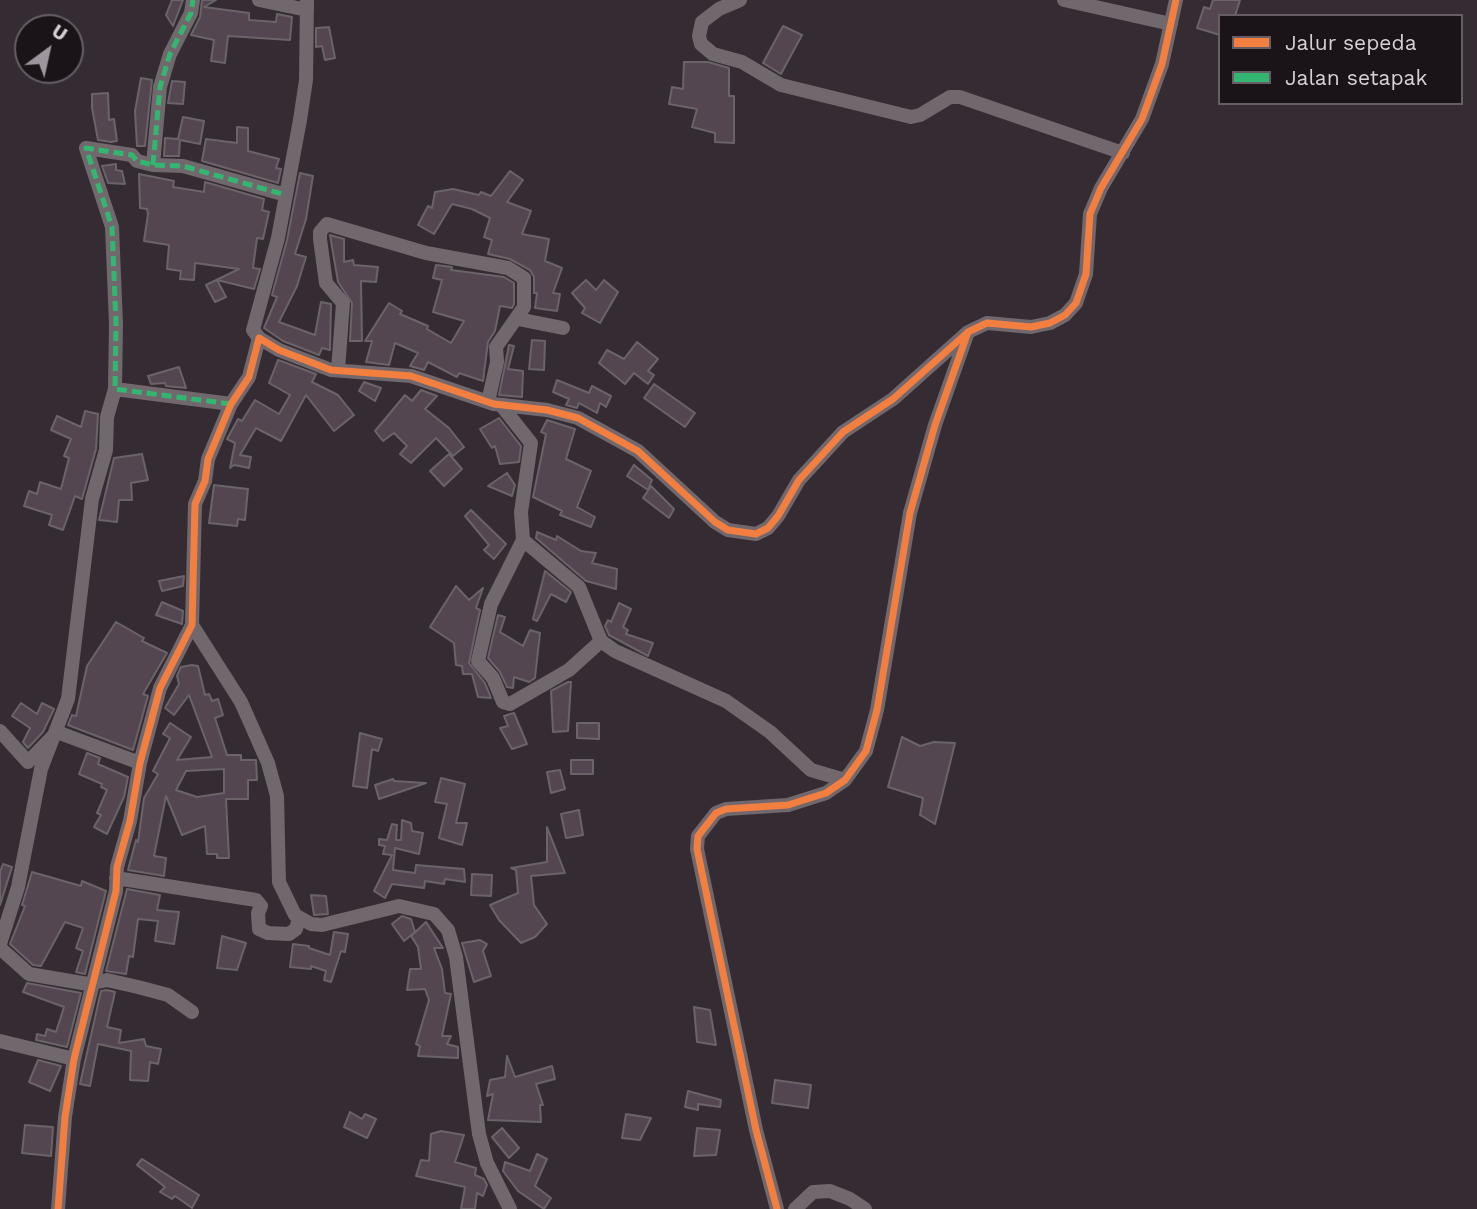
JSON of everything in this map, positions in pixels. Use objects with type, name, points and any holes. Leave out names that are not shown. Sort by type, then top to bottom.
[{"type":"street","points":[[153,165],[160,87],[170,54],[191,13],[193,0]]},
{"type":"street","points":[[259,0],[307,5],[306,80],[275,251],[253,330],[259,338],[279,349],[338,370],[411,376],[494,403],[547,410],[601,428],[657,466],[715,522],[728,530],[756,534],[768,528],[778,516],[799,480],[833,441],[893,399],[968,332],[987,323],[1031,327],[1051,323],[1065,315],[1076,303],[1086,274],[1090,214],[1101,188],[1124,153],[1154,88],[1176,0]]},
{"type":"street","points":[[740,0],[719,9],[702,22],[699,36],[701,44],[713,54],[742,62],[781,85],[911,117],[920,116],[950,97],[960,97],[1124,153]]},
{"type":"street","points":[[1064,0],[1171,24]]},
{"type":"street","points":[[192,1012],[168,995],[156,991],[107,980],[93,983],[29,974],[0,946],[18,887],[41,769],[68,699],[92,499],[106,450],[107,417],[115,389],[116,324],[112,227],[85,151],[87,147],[125,153],[153,165],[183,166],[286,195]]},
{"type":"street","points":[[338,370],[342,303],[326,283],[320,232],[327,224],[453,259],[508,268],[524,278],[526,293],[518,319],[507,327],[496,346],[494,403],[531,443],[521,512],[523,540],[491,604],[478,661],[493,678],[503,702],[510,704],[569,670],[601,640]]},
{"type":"street","points":[[518,319],[563,328]]},
{"type":"street","points":[[777,1209],[753,1117],[697,849],[698,836],[716,813],[726,809],[788,805],[826,793],[845,780],[866,751],[872,733],[910,513],[928,447],[968,332]]},
{"type":"street","points":[[58,1209],[65,1117],[74,1059],[93,983],[139,763],[160,688],[192,625],[197,526],[195,504],[205,481],[208,459],[231,404],[249,377],[259,338]]},
{"type":"street","points":[[115,389],[231,404]]},
{"type":"street","points":[[523,540],[579,587],[601,640],[615,651],[726,701],[770,732],[811,770],[845,780]]},
{"type":"street","points":[[192,625],[241,702],[268,763],[276,796],[279,883],[287,903],[299,918],[311,924],[336,923],[399,906],[434,914],[448,930],[456,957],[479,1134],[487,1163],[510,1209]]},
{"type":"street","points":[[0,731],[28,762],[57,732]]},
{"type":"street","points":[[57,732],[139,763]]},
{"type":"street","points":[[116,878],[256,900],[261,906],[258,913],[259,929],[268,933],[289,934],[296,929],[299,918]]},
{"type":"street","points":[[0,1041],[74,1059]]},
{"type":"street","points":[[795,1209],[813,1192],[830,1191],[865,1209]]},
{"type":"building","points":[[172,0],[183,0],[173,26],[166,15]]},
{"type":"building","points":[[202,0],[216,0],[204,7],[249,13],[249,20],[276,22],[277,14],[292,17],[290,40],[228,36],[225,63],[211,61],[214,40],[191,35],[200,17]]},
{"type":"building","points":[[1213,0],[1240,0],[1236,14],[1218,14],[1218,34],[1197,28],[1204,7],[1210,9]]},
{"type":"building","points":[[783,26],[802,35],[781,74],[763,63]]},
{"type":"building","points":[[329,27],[335,58],[325,60],[322,46],[316,47],[316,28]]},
{"type":"building","points":[[684,62],[708,62],[729,68],[729,96],[734,96],[734,143],[715,142],[715,133],[692,127],[697,109],[669,104],[672,87],[683,89]]},
{"type":"building","points":[[141,78],[152,80],[145,146],[137,146],[135,111]]},
{"type":"building","points":[[172,81],[185,82],[183,104],[168,103]]},
{"type":"building","points":[[108,93],[109,120],[114,119],[117,141],[111,142],[98,140],[92,108],[92,94]]},
{"type":"building","points":[[183,117],[204,121],[200,144],[180,140],[179,156],[164,156],[165,138],[178,139]]},
{"type":"building","points":[[237,127],[248,128],[248,151],[279,159],[276,168],[281,169],[278,183],[202,161],[206,139],[237,143]]},
{"type":"building","points":[[116,164],[116,170],[122,171],[125,184],[108,183],[102,166]]},
{"type":"building","points":[[510,171],[523,180],[507,202],[531,211],[522,234],[549,239],[545,261],[562,268],[553,293],[560,294],[557,311],[535,308],[537,293],[534,293],[534,277],[530,270],[510,259],[488,254],[492,240],[484,237],[490,218],[472,209],[452,204],[434,234],[418,225],[428,206],[432,208],[435,192],[453,189],[479,195],[481,192],[491,196]]},
{"type":"building","points":[[300,173],[313,176],[306,219],[295,254],[306,257],[297,286],[279,322],[315,335],[321,302],[331,304],[330,350],[322,348],[319,355],[283,341],[264,328],[277,297],[272,295],[287,240]]},
{"type":"building","points":[[139,174],[174,181],[173,187],[204,192],[205,182],[264,199],[262,210],[269,212],[263,239],[257,238],[253,268],[260,269],[254,289],[217,280],[226,297],[215,302],[206,285],[239,269],[195,263],[194,280],[180,279],[181,271],[167,269],[169,245],[144,241],[148,214],[147,209],[140,208]]},
{"type":"building","points":[[330,235],[344,239],[344,262],[353,260],[354,265],[378,267],[376,282],[361,281],[362,341],[350,341],[352,303],[338,282]]},
{"type":"building","points":[[436,265],[452,267],[451,270],[504,277],[514,283],[514,304],[512,308],[500,306],[495,331],[488,342],[483,381],[459,373],[457,377],[428,362],[424,370],[410,366],[418,353],[395,343],[389,365],[366,362],[372,341],[365,341],[389,303],[402,311],[400,314],[428,326],[427,329],[451,343],[464,321],[433,312],[442,280],[433,278]]},
{"type":"building","points":[[586,280],[596,290],[604,280],[618,292],[600,323],[582,313],[585,308],[572,293]]},
{"type":"building","points":[[532,340],[545,341],[544,370],[529,369]]},
{"type":"building","points":[[637,342],[658,359],[648,371],[654,375],[648,384],[634,373],[625,384],[599,363],[607,350],[624,359]]},
{"type":"building","points":[[509,345],[514,346],[508,369],[523,371],[522,397],[499,395]]},
{"type":"building","points":[[278,360],[316,374],[312,382],[338,395],[354,415],[334,431],[306,395],[281,441],[256,428],[240,455],[251,457],[249,468],[234,465],[230,468],[235,443],[227,439],[238,419],[242,421],[255,400],[279,414],[290,395],[269,383]]},
{"type":"building","points":[[179,367],[186,388],[166,386],[165,383],[151,384],[148,376]]},
{"type":"building","points":[[557,380],[589,393],[592,386],[611,396],[606,407],[600,403],[597,413],[579,403],[577,408],[566,405],[569,399],[553,392]]},
{"type":"building","points":[[364,382],[381,388],[375,401],[359,391]]},
{"type":"building","points":[[654,384],[695,413],[685,427],[644,398]]},
{"type":"building","points":[[421,390],[437,396],[425,409],[449,428],[464,447],[453,456],[436,438],[411,463],[400,454],[407,446],[394,433],[383,441],[375,431],[405,395],[412,401]]},
{"type":"building","points":[[85,411],[98,414],[96,449],[82,499],[75,496],[63,530],[49,525],[52,515],[24,506],[29,491],[37,494],[40,482],[61,489],[69,458],[64,456],[71,439],[51,430],[57,416],[81,427]]},
{"type":"building","points":[[499,418],[521,446],[519,462],[500,464],[495,446],[492,448],[480,429]]},
{"type":"building","points":[[547,420],[575,429],[566,459],[591,471],[577,507],[595,517],[591,527],[560,515],[562,511],[533,497],[546,434],[541,432]]},
{"type":"building","points":[[142,454],[148,480],[131,483],[132,500],[119,500],[117,522],[99,520],[114,458]]},
{"type":"building","points":[[449,454],[462,469],[444,486],[430,471]]},
{"type":"building","points":[[634,465],[652,480],[648,490],[627,476]]},
{"type":"building","points":[[507,473],[515,485],[512,496],[488,486]]},
{"type":"building","points":[[214,485],[248,489],[245,520],[238,519],[237,526],[209,523]]},
{"type":"building","points":[[651,486],[674,509],[669,518],[643,498]]},
{"type":"building","points":[[471,510],[506,544],[494,559],[484,550],[489,545],[465,516]]},
{"type":"building","points":[[537,532],[556,540],[557,536],[581,551],[596,553],[592,563],[617,569],[616,589],[586,581],[536,538]]},
{"type":"building","points":[[545,571],[571,592],[566,602],[551,594],[537,621],[533,619]]},
{"type":"building","points":[[184,576],[183,586],[162,591],[159,581]]},
{"type":"building","points":[[456,586],[469,600],[483,588],[476,608],[480,610],[469,663],[485,683],[491,698],[478,697],[472,674],[463,674],[462,666],[456,665],[454,643],[430,627]]},
{"type":"building","points":[[162,602],[183,611],[182,624],[156,615]]},
{"type":"building","points":[[619,603],[631,609],[623,627],[628,630],[626,634],[653,643],[648,656],[609,635],[605,626],[608,620],[611,622]]},
{"type":"building","points":[[498,615],[505,617],[500,632],[523,646],[530,630],[540,633],[535,678],[529,682],[514,677],[513,688],[507,687],[500,672],[488,658]]},
{"type":"building","points":[[116,622],[144,638],[142,641],[167,653],[143,694],[148,696],[133,750],[68,725],[72,715],[76,716],[87,666]]},
{"type":"building","points":[[198,666],[205,695],[209,694],[212,701],[218,699],[223,715],[215,718],[227,755],[241,755],[241,760],[256,760],[257,780],[248,780],[248,799],[226,799],[229,858],[217,858],[217,854],[207,854],[205,826],[182,835],[166,796],[154,856],[166,858],[164,876],[128,870],[136,840],[138,842],[144,798],[158,774],[153,771],[170,738],[163,734],[170,723],[191,737],[177,760],[212,757],[189,695],[174,715],[165,708],[179,684],[177,676],[181,667]],"holes":[[[224,769],[224,793],[197,797],[176,790],[186,771]]]},
{"type":"building","points":[[571,682],[568,731],[553,732],[551,691]]},
{"type":"building","points":[[21,703],[37,714],[42,703],[54,709],[43,732],[28,748],[23,742],[30,728],[12,716]]},
{"type":"building","points":[[514,713],[527,744],[512,749],[500,728],[508,726],[504,716]]},
{"type":"building","points":[[577,723],[599,723],[599,739],[577,738]]},
{"type":"building","points":[[360,733],[382,739],[378,751],[372,749],[367,788],[353,786]]},
{"type":"building","points":[[902,737],[920,746],[934,742],[955,743],[935,824],[920,815],[923,798],[888,787]]},
{"type":"building","points":[[87,753],[100,758],[98,764],[128,777],[124,797],[107,834],[94,827],[101,815],[97,813],[107,790],[101,787],[102,784],[79,774]]},
{"type":"building","points":[[571,760],[593,760],[593,774],[571,774]]},
{"type":"building","points":[[560,770],[565,789],[551,793],[547,772]]},
{"type":"building","points":[[441,778],[465,784],[456,823],[467,823],[462,845],[439,838],[447,804],[435,802]]},
{"type":"building","points":[[393,779],[426,783],[379,799],[375,785]]},
{"type":"building","points":[[579,810],[583,835],[566,838],[561,814]]},
{"type":"building","points":[[402,820],[411,823],[412,831],[423,833],[419,854],[395,848],[393,870],[415,873],[416,865],[464,869],[465,882],[445,879],[444,884],[425,881],[424,888],[392,884],[385,898],[374,891],[392,855],[383,854],[385,846],[379,845],[379,839],[387,840],[392,824],[397,825],[396,840],[401,840]]},
{"type":"building","points":[[547,827],[565,873],[531,876],[534,905],[547,924],[535,937],[521,943],[499,920],[490,905],[518,893],[516,870],[511,868],[547,862]]},
{"type":"building","points":[[3,864],[12,867],[0,905],[0,872]]},
{"type":"building","points":[[32,872],[81,886],[82,881],[106,891],[85,974],[76,972],[83,951],[76,948],[83,928],[65,922],[41,966],[33,965],[10,944],[25,906],[22,905]]},
{"type":"building","points":[[472,874],[492,875],[491,896],[471,895]]},
{"type":"building","points":[[127,889],[160,895],[157,910],[179,912],[174,944],[155,941],[158,921],[138,919],[133,957],[129,956],[126,974],[106,971]]},
{"type":"building","points":[[311,895],[326,896],[328,914],[314,915]]},
{"type":"building","points":[[402,916],[411,919],[415,932],[404,941],[392,924]]},
{"type":"building","points":[[426,922],[443,948],[434,948],[442,969],[445,993],[451,994],[442,1036],[451,1036],[447,1044],[458,1047],[458,1058],[418,1056],[420,1046],[416,1044],[429,1000],[425,989],[407,990],[410,969],[421,969],[418,947],[411,936]]},
{"type":"building","points":[[334,932],[348,934],[345,952],[341,951],[331,982],[324,980],[326,971],[311,966],[311,969],[290,967],[293,944],[309,946],[330,955]]},
{"type":"building","points":[[222,936],[246,943],[237,970],[217,968]]},
{"type":"building","points":[[480,940],[487,944],[483,951],[491,976],[474,982],[462,943]]},
{"type":"building","points":[[27,983],[81,993],[67,1047],[36,1040],[37,1034],[45,1036],[47,1029],[56,1032],[64,1007],[23,992]]},
{"type":"building","points":[[101,991],[115,992],[107,1027],[121,1030],[119,1043],[144,1039],[146,1046],[161,1049],[158,1064],[150,1062],[148,1081],[130,1080],[131,1051],[98,1044],[90,1086],[80,1084]]},
{"type":"building","points":[[694,1007],[710,1010],[716,1045],[697,1042]]},
{"type":"building","points":[[507,1056],[515,1077],[552,1066],[555,1079],[536,1084],[543,1105],[540,1105],[541,1122],[488,1120],[493,1094],[487,1096],[490,1080],[505,1077]]},
{"type":"building","points":[[38,1060],[61,1066],[50,1091],[29,1082]]},
{"type":"building","points":[[775,1080],[811,1085],[808,1108],[772,1103]]},
{"type":"building","points":[[688,1091],[721,1100],[720,1107],[698,1104],[698,1110],[685,1107]]},
{"type":"building","points":[[350,1112],[362,1119],[365,1114],[376,1119],[367,1138],[344,1127]]},
{"type":"building","points":[[626,1114],[651,1118],[640,1140],[622,1138]]},
{"type":"building","points":[[25,1125],[53,1127],[51,1156],[22,1153]]},
{"type":"building","points":[[502,1128],[519,1148],[509,1158],[492,1137]]},
{"type":"building","points":[[697,1128],[720,1130],[716,1155],[694,1156]]},
{"type":"building","points":[[441,1131],[464,1135],[455,1162],[476,1168],[475,1175],[484,1179],[487,1185],[483,1196],[477,1193],[475,1209],[461,1209],[465,1187],[416,1176],[421,1160],[429,1161],[431,1134]]},
{"type":"building","points":[[537,1154],[547,1159],[535,1186],[551,1198],[544,1209],[518,1191],[503,1171],[505,1162],[530,1171]]},
{"type":"building","points":[[142,1159],[199,1195],[192,1208],[175,1196],[172,1199],[160,1192],[165,1187],[137,1165]]},
{"type":"marked path","points":[[153,165],[160,87],[170,54],[191,13],[193,0]]},
{"type":"marked path","points":[[231,404],[115,389],[116,324],[112,227],[86,148],[132,155],[137,161],[153,165],[183,166],[286,195]]},
{"type":"cycle path","points":[[777,1209],[756,1130],[697,849],[698,836],[716,813],[726,809],[788,805],[826,793],[845,780],[866,751],[877,710],[910,513],[935,425],[968,332],[987,323],[1031,327],[1050,323],[1065,315],[1076,303],[1086,274],[1090,214],[1101,188],[1142,119],[1162,64],[1176,0]]},
{"type":"cycle path","points":[[58,1209],[65,1117],[74,1059],[116,891],[117,867],[130,821],[140,763],[160,688],[192,625],[195,504],[205,481],[208,459],[231,404],[249,377],[259,338],[279,350],[331,370],[411,376],[494,404],[547,410],[578,418],[638,451],[715,522],[728,530],[756,534],[768,528],[799,480],[843,432],[893,399],[968,332]]}]
